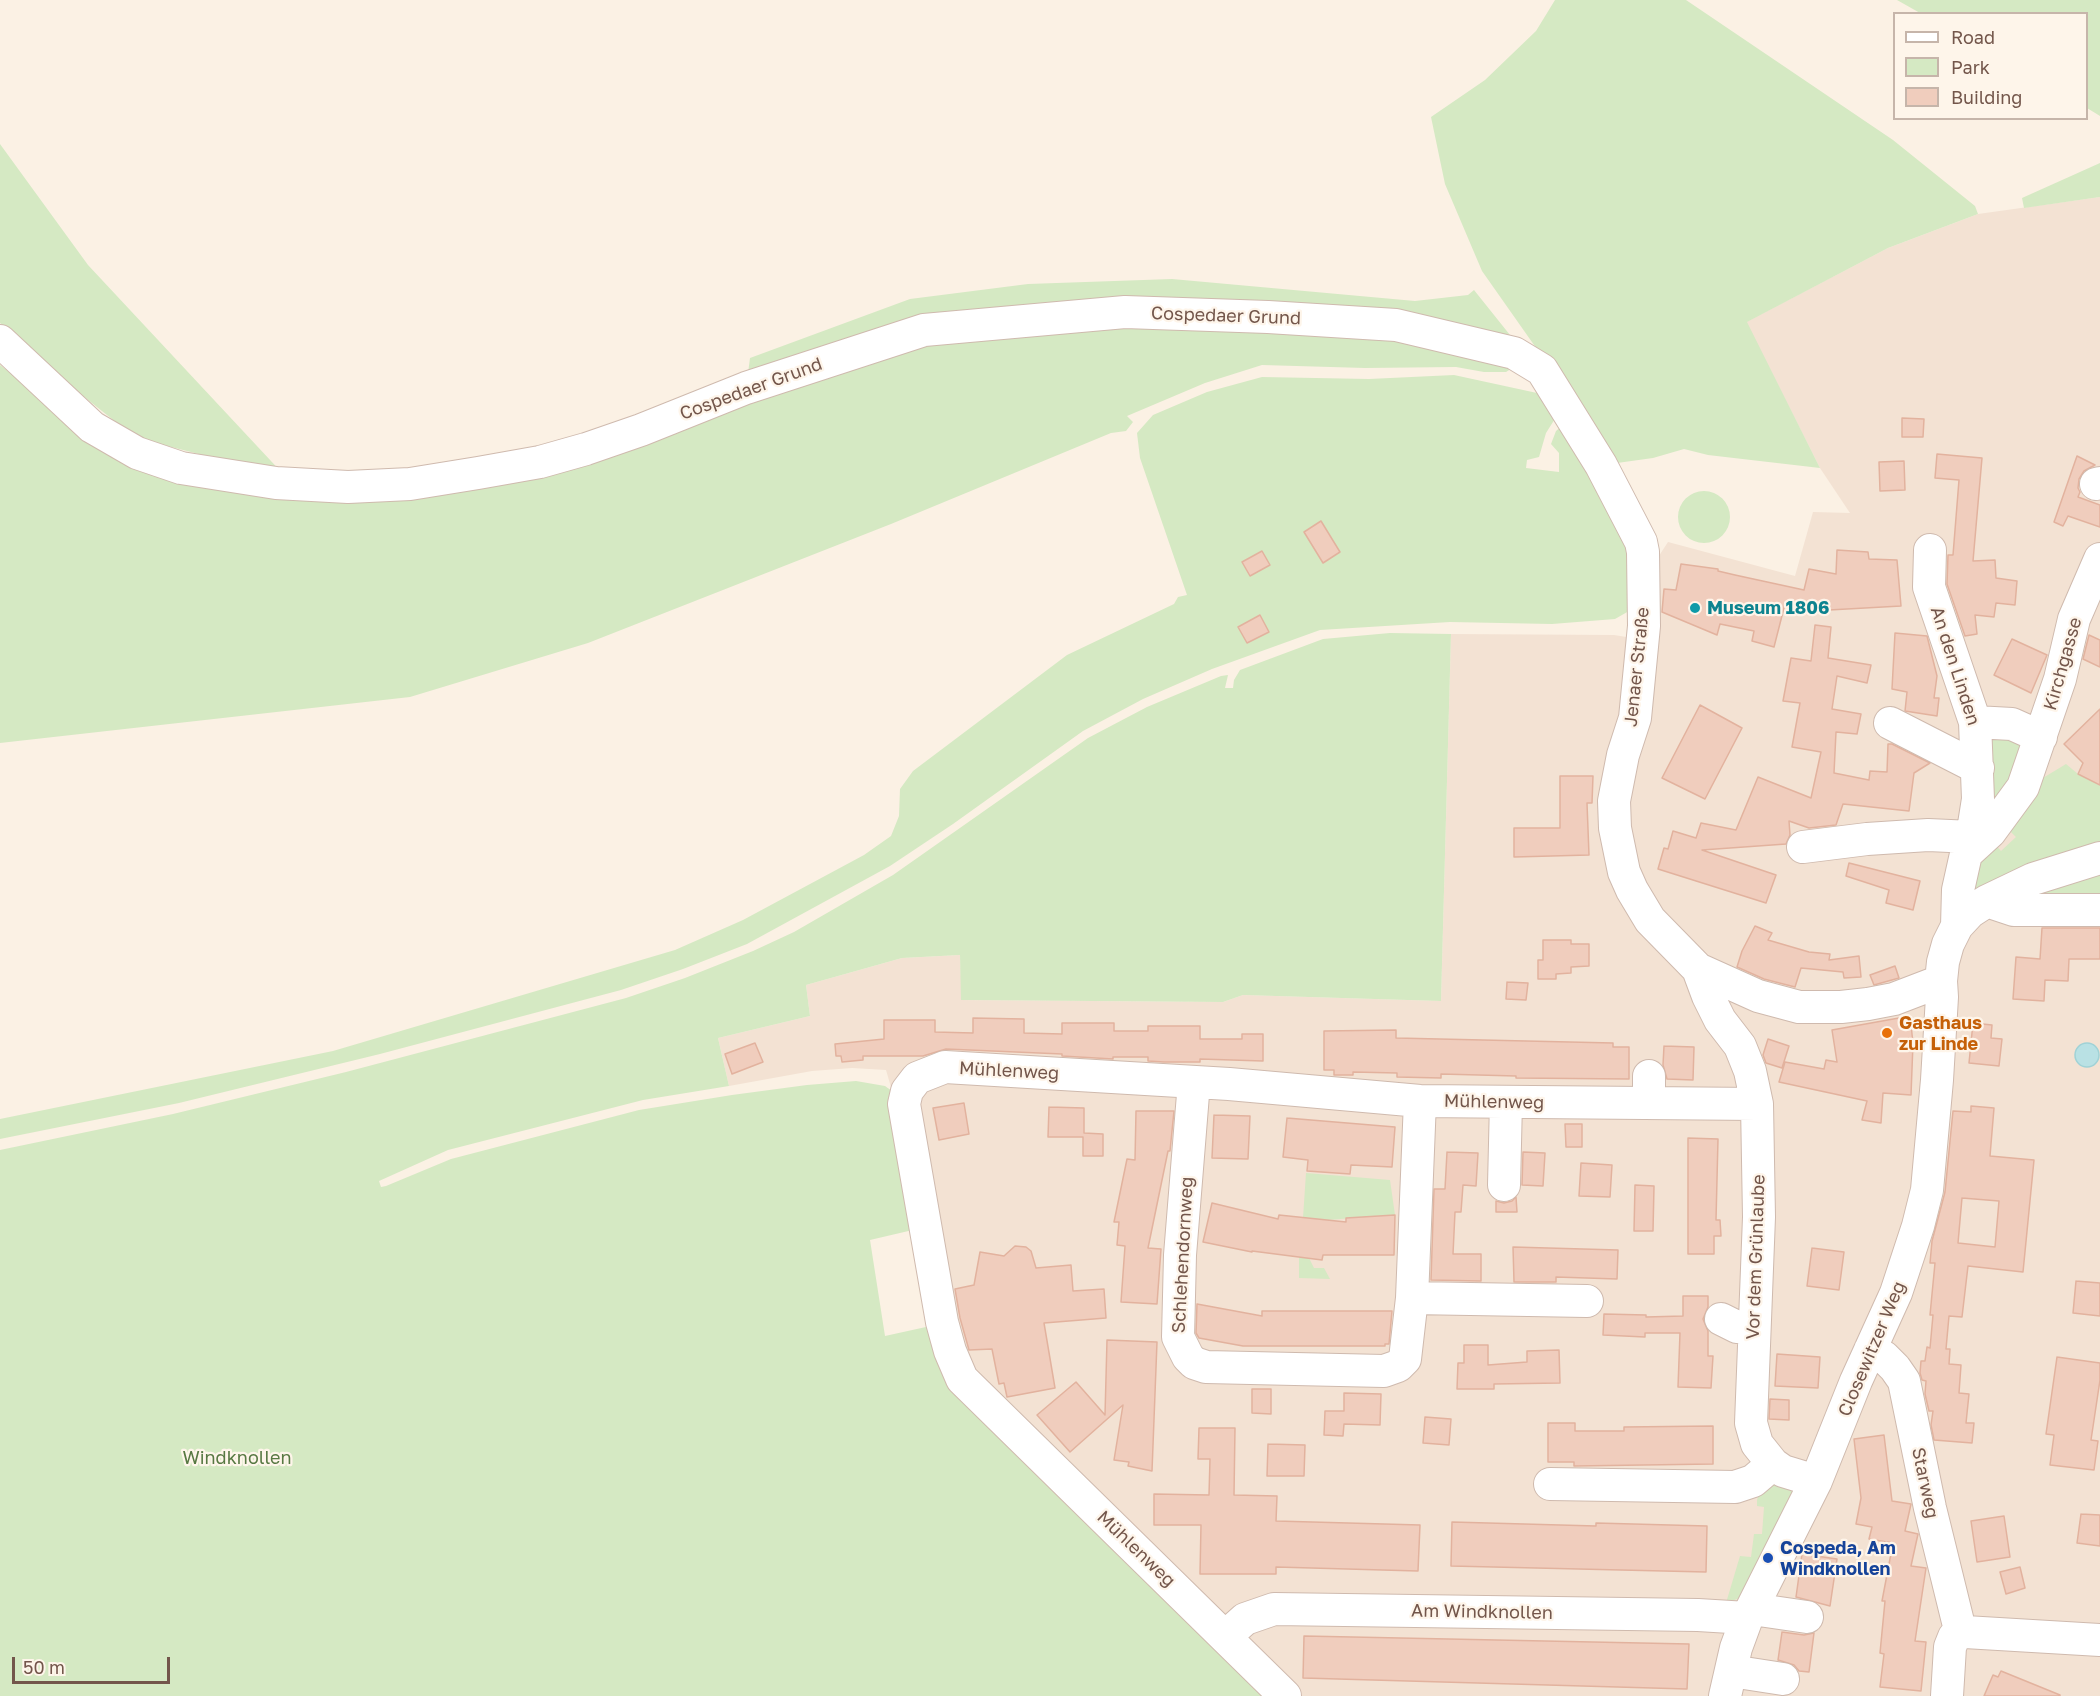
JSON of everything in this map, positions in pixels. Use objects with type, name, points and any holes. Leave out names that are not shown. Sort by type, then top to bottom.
[{"type":"street","name":"Cospedaer Grund","points":[[0,341],[92,427],[137,453],[181,468],[276,483],[348,486],[410,484],[540,462],[574,453],[641,430],[746,387],[924,330],[1125,312],[1268,317],[1396,325],[1514,353],[1542,370]]},
{"type":"street","name":"Jenaer Straße","points":[[1542,370],[1601,465],[1641,542],[1643,552],[1644,626],[1635,718],[1623,755],[1614,801],[1615,828],[1624,872],[1640,905],[1650,920],[1698,969],[1758,996],[1799,1007],[1841,1007],[1894,999],[1941,981]]},
{"type":"street","name":"An den Linden","points":[[1930,550],[1929,587],[1975,722],[1955,763],[1978,799],[1969,846]]},
{"type":"street","name":"Kirchgasse","points":[[1969,846],[1990,832],[2023,787],[2060,679],[2074,619],[2100,558]]},
{"type":"street","name":"Kirchgasse","points":[[1975,722],[2012,724],[2041,737]]},
{"type":"street","points":[[1892,730],[1955,763]]},
{"type":"street","points":[[1812,842],[1928,835],[1969,846],[1958,890],[1956,926],[1943,962],[1941,981]]},
{"type":"street","points":[[1956,926],[1970,912],[1987,901],[2033,879],[2100,858]]},
{"type":"street","points":[[1987,901],[2014,910],[2100,910]]},
{"type":"street","name":"Vor dem Grünlaube","points":[[1698,969],[1720,1020],[1740,1046],[1750,1071],[1757,1104],[1759,1217],[1751,1423],[1757,1444],[1773,1464]]},
{"type":"street","name":"Closewitzer Weg","points":[[1728,1683],[1736,1648],[1749,1613],[1816,1481],[1902,1276],[1918,1226],[1927,1190],[1937,1080],[1941,981]]},
{"type":"street","points":[[1740,1046],[1744,1019],[1758,996]]},
{"type":"street","name":"Mühlenweg","points":[[1285,1696],[962,1379],[950,1351],[942,1322],[904,1104],[907,1091],[917,1078],[945,1067],[1194,1082],[1420,1101],[1506,1102],[1649,1089],[1757,1104]]},
{"type":"street","name":"Schlehendornweg","points":[[1194,1082],[1180,1255],[1178,1337],[1188,1358],[1206,1367],[1384,1371],[1392,1369],[1406,1359],[1412,1298],[1420,1101]]},
{"type":"street","points":[[1504,1185],[1506,1102]]},
{"type":"street","points":[[1412,1298],[1587,1301]]},
{"type":"street","points":[[1721,1319],[1737,1327],[1754,1328]]},
{"type":"street","name":"Starweg","points":[[1870,1350],[1884,1357],[1904,1381],[1930,1508],[1960,1630]]},
{"type":"street","points":[[1550,1485],[1734,1487],[1753,1481],[1773,1464],[1783,1471],[1816,1481]]},
{"type":"street","name":"Am Windknollen","points":[[1226,1636],[1245,1619],[1274,1609],[1698,1615],[1749,1613],[1807,1617]]},
{"type":"street","points":[[1947,1696],[1950,1647],[1960,1630],[2100,1640]]},
{"type":"street","points":[[1728,1683],[1783,1679]]},
{"type":"shaded area","points":[[2100,197],[2100,1696],[1275,1696],[968,1396],[886,1070],[852,1068],[812,1071],[729,1086],[718,1038],[810,1016],[806,985],[902,958],[960,955],[962,1000],[1223,1002],[1243,995],[1441,1001],[1451,634],[1614,635],[1651,641],[1651,568],[1668,542],[1795,576],[1813,512],[1850,513],[1820,468],[1746,322],[1888,248],[1978,214]]},
{"type":"green space","points":[[1555,0],[1686,0],[1893,140],[1975,206],[1978,214],[1888,248],[1747,322],[1820,468],[1708,455],[1684,449],[1653,458],[1617,463],[1482,271],[1445,184],[1431,117],[1485,80],[1536,31]]},
{"type":"green space","points":[[1897,0],[2100,0],[2100,116],[2088,109],[2088,12],[1918,12]]},
{"type":"green space","points":[[0,144],[88,265],[285,476],[136,438],[78,392],[0,323]]},
{"type":"green space","points":[[2100,163],[2100,197],[2024,208],[2022,198]]},
{"type":"green space","points":[[1172,279],[1415,301],[1468,295],[1474,290],[1510,335],[1444,323],[1122,306],[747,381],[750,358],[910,299],[1028,284]]},
{"type":"green space","points":[[1123,321],[1439,337],[1514,367],[1506,372],[1484,372],[1456,367],[1365,368],[1262,365],[1205,383],[1127,416],[1133,422],[1126,431],[1111,433],[891,524],[588,643],[410,697],[0,743],[0,365],[65,415],[136,458],[409,489],[923,338]]},
{"type":"green space","points":[[1454,375],[1537,393],[1548,398],[1558,414],[1546,433],[1539,457],[1527,460],[1526,468],[1559,472],[1559,453],[1551,444],[1556,431],[1564,424],[1629,540],[1629,611],[1615,619],[1552,624],[1450,622],[1320,630],[1212,669],[1143,699],[1083,731],[890,866],[747,944],[683,969],[621,990],[380,1054],[179,1103],[0,1139],[0,1119],[333,1051],[675,950],[743,920],[864,855],[891,836],[899,816],[900,789],[913,771],[1067,655],[1174,604],[1178,597],[1187,595],[1140,458],[1137,433],[1153,415],[1207,392],[1262,377],[1369,379]]},
{"type":"green space","points":[[1704,491],[1714,493],[1722,499],[1728,507],[1730,517],[1728,527],[1722,535],[1714,541],[1704,543],[1694,541],[1686,535],[1680,527],[1678,517],[1680,507],[1686,499],[1694,493]]},
{"type":"green space","name":"Windknollen","points":[[1390,633],[1451,634],[1441,1001],[1243,995],[1223,1002],[961,1000],[960,955],[902,958],[806,985],[810,1016],[718,1038],[729,1086],[643,1100],[448,1150],[379,1181],[381,1187],[386,1186],[451,1159],[639,1110],[807,1085],[856,1081],[885,1086],[892,1091],[917,1229],[870,1240],[885,1336],[935,1325],[941,1355],[1275,1696],[0,1696],[0,1150],[173,1114],[346,1072],[626,998],[685,978],[794,932],[893,875],[1088,738],[1147,707],[1221,676],[1228,675],[1225,688],[1233,688],[1234,680],[1240,670],[1323,639]]},
{"type":"green space","points":[[1994,737],[2014,738],[2023,747],[1993,821],[1987,743]]},
{"type":"green space","points":[[2066,764],[2078,774],[2100,785],[2100,850],[1977,892],[1972,889],[1969,871],[2033,784]],"holes":[[[2007,828],[2016,837],[2001,851],[1993,842]]]},
{"type":"green space","points":[[2100,869],[2100,902],[2020,897]]},
{"type":"green space","points":[[1306,1173],[1390,1180],[1395,1215],[1327,1220],[1303,1218]]},
{"type":"green space","points":[[1299,1257],[1309,1258],[1314,1268],[1324,1268],[1330,1279],[1299,1278]]},
{"type":"green space","points":[[1768,1480],[1789,1486],[1794,1495],[1745,1593],[1726,1603],[1740,1556],[1751,1557],[1754,1534],[1762,1534],[1764,1507],[1757,1506],[1757,1500],[1762,1485]]},
{"type":"water","points":[[2087,1043],[2095,1047],[2099,1055],[2095,1063],[2087,1067],[2079,1063],[2075,1055],[2079,1047]]},
{"type":"building","points":[[1902,418],[1924,419],[1923,437],[1902,437]]},
{"type":"building","points":[[1937,454],[1982,458],[1973,561],[1995,560],[1996,578],[2017,581],[2015,605],[1996,603],[1994,617],[1975,615],[1977,634],[1965,636],[1947,584],[1948,555],[1953,555],[1959,480],[1935,478]]},
{"type":"building","points":[[2077,456],[2095,465],[2084,471],[2079,479],[2078,497],[2100,505],[2100,527],[2068,516],[2063,526],[2054,522]]},
{"type":"building","points":[[1904,461],[1905,490],[1880,491],[1879,462]]},
{"type":"building","points":[[1321,521],[1340,552],[1323,563],[1304,532]]},
{"type":"building","points":[[1837,550],[1868,552],[1869,559],[1897,560],[1901,606],[1811,611],[1785,604],[1774,647],[1752,641],[1754,631],[1720,624],[1717,635],[1662,612],[1664,589],[1676,590],[1681,564],[1718,569],[1718,571],[1804,590],[1809,569],[1836,574]]},
{"type":"building","points":[[1262,551],[1270,565],[1250,576],[1242,562]]},
{"type":"building","points":[[1260,615],[1269,632],[1247,643],[1238,627]]},
{"type":"building","points":[[1815,625],[1831,627],[1828,658],[1871,665],[1867,683],[1837,676],[1832,709],[1861,714],[1857,734],[1836,732],[1834,773],[1869,780],[1870,771],[1887,772],[1888,744],[1930,763],[1914,773],[1909,811],[1843,804],[1836,825],[1809,828],[1789,821],[1790,835],[1786,844],[1702,850],[1776,875],[1766,903],[1658,869],[1664,848],[1668,849],[1673,831],[1696,838],[1701,823],[1736,830],[1758,777],[1811,798],[1821,752],[1792,747],[1800,703],[1783,701],[1791,658],[1811,661]]},
{"type":"building","points":[[1895,633],[1927,636],[1937,676],[1934,698],[1939,698],[1937,716],[1905,711],[1907,692],[1892,689]]},
{"type":"building","points":[[2089,635],[2100,640],[2100,667],[2083,659]]},
{"type":"building","points":[[2012,639],[2047,655],[2031,693],[1994,675]]},
{"type":"building","points":[[1700,705],[1742,728],[1705,799],[1662,778]]},
{"type":"building","points":[[2100,709],[2100,785],[2078,774],[2083,763],[2064,744]]},
{"type":"building","points":[[1560,776],[1593,776],[1592,803],[1587,803],[1589,855],[1514,857],[1514,828],[1560,828]]},
{"type":"building","points":[[1849,863],[1920,881],[1913,910],[1886,903],[1889,890],[1846,876]]},
{"type":"building","points":[[1755,926],[1772,933],[1768,940],[1809,952],[1830,954],[1829,960],[1859,956],[1861,977],[1844,978],[1843,972],[1801,968],[1795,987],[1764,979],[1737,967],[1742,951]]},
{"type":"building","points":[[2042,928],[2100,928],[2100,959],[2069,959],[2068,981],[2045,980],[2044,1001],[2013,999],[2016,957],[2040,959]]},
{"type":"building","points":[[1543,940],[1571,940],[1571,944],[1589,944],[1589,966],[1571,967],[1571,973],[1556,974],[1556,979],[1538,979],[1538,960],[1543,960]]},
{"type":"building","points":[[1895,966],[1899,978],[1874,985],[1870,975]]},
{"type":"building","points":[[1507,982],[1528,983],[1526,1000],[1506,999]]},
{"type":"building","points":[[1910,1016],[1913,1043],[1911,1095],[1883,1093],[1881,1123],[1862,1120],[1867,1101],[1779,1082],[1785,1062],[1824,1069],[1826,1060],[1837,1062],[1832,1030]]},
{"type":"building","points":[[973,1018],[1024,1019],[1024,1033],[1062,1034],[1062,1023],[1114,1023],[1114,1031],[1148,1031],[1148,1026],[1200,1026],[1200,1039],[1242,1039],[1242,1034],[1263,1034],[1263,1061],[1200,1059],[1200,1062],[1164,1062],[1148,1061],[1148,1057],[1113,1057],[1113,1059],[1062,1056],[1062,1054],[946,1049],[923,1056],[863,1056],[863,1060],[842,1062],[841,1056],[836,1056],[835,1044],[884,1039],[884,1020],[935,1020],[935,1032],[973,1033]]},
{"type":"building","points":[[1973,1023],[1992,1025],[1991,1038],[2002,1039],[1999,1066],[1969,1063]]},
{"type":"building","points":[[1396,1030],[1396,1038],[1613,1043],[1613,1047],[1629,1047],[1629,1079],[1516,1078],[1516,1076],[1441,1074],[1441,1078],[1397,1077],[1397,1073],[1353,1072],[1353,1075],[1334,1075],[1334,1070],[1324,1070],[1324,1031]]},
{"type":"building","points":[[1768,1039],[1789,1046],[1782,1068],[1766,1063],[1763,1055]]},
{"type":"building","points":[[755,1043],[763,1062],[732,1074],[725,1054]]},
{"type":"building","points":[[1664,1046],[1694,1047],[1693,1080],[1667,1079],[1663,1065]]},
{"type":"building","points":[[964,1103],[969,1134],[939,1140],[933,1108]]},
{"type":"building","points":[[1971,1106],[1994,1108],[1990,1156],[2034,1160],[2023,1272],[1968,1266],[1962,1317],[1949,1316],[1946,1349],[1950,1349],[1949,1364],[1961,1365],[1959,1393],[1969,1394],[1966,1423],[1974,1423],[1972,1443],[1934,1440],[1931,1425],[1933,1411],[1929,1411],[1925,1394],[1926,1381],[1922,1380],[1920,1373],[1921,1361],[1925,1361],[1927,1347],[1930,1348],[1933,1315],[1930,1315],[1935,1263],[1930,1263],[1932,1241],[1945,1192],[1953,1111],[1971,1112]],"holes":[[[1962,1198],[1999,1201],[1995,1247],[1958,1243]]]},
{"type":"building","points":[[1049,1107],[1084,1108],[1084,1133],[1103,1134],[1103,1156],[1083,1156],[1083,1137],[1048,1137]]},
{"type":"building","points":[[1136,1111],[1174,1111],[1170,1151],[1168,1151],[1148,1248],[1161,1249],[1157,1304],[1121,1302],[1125,1246],[1117,1245],[1119,1222],[1114,1222],[1127,1159],[1135,1160]]},
{"type":"building","points":[[1214,1115],[1250,1116],[1248,1159],[1212,1158]]},
{"type":"building","points":[[1287,1118],[1395,1127],[1392,1167],[1351,1165],[1350,1174],[1307,1171],[1308,1160],[1283,1157]]},
{"type":"building","points":[[1565,1124],[1582,1124],[1582,1147],[1566,1147]]},
{"type":"building","points":[[1688,1138],[1718,1139],[1716,1220],[1720,1220],[1721,1236],[1714,1236],[1714,1254],[1688,1254]]},
{"type":"building","points":[[1447,1152],[1478,1153],[1476,1186],[1463,1185],[1461,1212],[1455,1212],[1453,1254],[1481,1254],[1481,1281],[1431,1280],[1434,1189],[1445,1189]]},
{"type":"building","points":[[1523,1152],[1545,1153],[1543,1186],[1522,1185]]},
{"type":"building","points":[[1581,1163],[1612,1165],[1610,1197],[1579,1196]]},
{"type":"building","points":[[1635,1185],[1654,1186],[1653,1231],[1634,1231]]},
{"type":"building","points":[[1516,1197],[1517,1212],[1496,1212],[1496,1201],[1504,1203]]},
{"type":"building","points":[[1212,1203],[1278,1219],[1279,1215],[1346,1222],[1346,1218],[1395,1215],[1394,1255],[1323,1255],[1322,1260],[1252,1252],[1203,1242]]},
{"type":"building","points":[[1015,1246],[1026,1247],[1031,1251],[1036,1268],[1071,1265],[1073,1291],[1104,1289],[1106,1318],[1044,1323],[1055,1388],[1007,1397],[1004,1383],[999,1384],[992,1349],[969,1350],[955,1289],[974,1285],[980,1252],[1004,1256]]},
{"type":"building","points":[[1513,1247],[1618,1250],[1617,1279],[1556,1277],[1556,1282],[1514,1282]]},
{"type":"building","points":[[1812,1248],[1844,1252],[1839,1290],[1807,1286]]},
{"type":"building","points":[[2076,1281],[2100,1283],[2100,1316],[2073,1313]]},
{"type":"building","points":[[1683,1296],[1708,1296],[1708,1307],[1703,1319],[1708,1331],[1708,1356],[1713,1356],[1711,1388],[1678,1387],[1680,1333],[1645,1333],[1645,1337],[1603,1335],[1604,1314],[1646,1315],[1646,1317],[1683,1316]]},
{"type":"building","points":[[1197,1304],[1262,1316],[1262,1311],[1392,1311],[1389,1344],[1385,1346],[1243,1346],[1199,1338],[1196,1333]]},
{"type":"building","points":[[1107,1340],[1157,1342],[1152,1471],[1128,1466],[1129,1462],[1114,1460],[1123,1405],[1070,1452],[1037,1415],[1076,1382],[1105,1415]]},
{"type":"building","points":[[1464,1345],[1488,1345],[1488,1365],[1527,1362],[1527,1351],[1559,1350],[1560,1383],[1494,1384],[1494,1389],[1457,1389],[1458,1363],[1464,1363]]},
{"type":"building","points":[[1777,1354],[1820,1357],[1818,1388],[1775,1386]]},
{"type":"building","points":[[2057,1357],[2100,1363],[2100,1380],[2091,1440],[2098,1441],[2094,1470],[2050,1465],[2054,1435],[2046,1434]]},
{"type":"building","points":[[1252,1389],[1271,1389],[1271,1414],[1252,1413]]},
{"type":"building","points":[[1344,1393],[1381,1394],[1380,1425],[1344,1424],[1343,1436],[1324,1435],[1325,1411],[1344,1411]]},
{"type":"building","points":[[1770,1399],[1789,1400],[1789,1420],[1769,1419]]},
{"type":"building","points":[[1425,1417],[1451,1419],[1449,1445],[1423,1443]]},
{"type":"building","points":[[1548,1423],[1575,1423],[1575,1431],[1624,1431],[1624,1427],[1713,1426],[1713,1464],[1574,1466],[1574,1462],[1548,1462]]},
{"type":"building","points":[[1199,1428],[1235,1428],[1234,1495],[1277,1496],[1276,1521],[1420,1525],[1418,1571],[1276,1567],[1276,1574],[1200,1574],[1201,1525],[1154,1525],[1154,1494],[1209,1495],[1210,1459],[1198,1459]]},
{"type":"building","points":[[1884,1435],[1892,1501],[1911,1504],[1905,1531],[1918,1534],[1911,1566],[1926,1568],[1915,1641],[1926,1642],[1921,1691],[1880,1687],[1884,1654],[1880,1653],[1885,1601],[1882,1601],[1893,1543],[1869,1539],[1872,1527],[1856,1524],[1861,1498],[1854,1439]]},
{"type":"building","points":[[1268,1444],[1305,1445],[1304,1476],[1267,1476]]},
{"type":"building","points":[[2081,1514],[2100,1515],[2100,1546],[2077,1543]]},
{"type":"building","points":[[2004,1516],[2010,1557],[1977,1562],[1971,1521]]},
{"type":"building","points":[[1452,1522],[1707,1526],[1706,1572],[1451,1566]]},
{"type":"building","points":[[1802,1554],[1837,1559],[1830,1606],[1796,1597]]},
{"type":"building","points":[[2020,1567],[2025,1588],[2006,1594],[2000,1572]]},
{"type":"building","points":[[1782,1632],[1804,1635],[1814,1633],[1809,1672],[1799,1671],[1794,1665],[1778,1660]]},
{"type":"building","points":[[1304,1636],[1689,1644],[1687,1689],[1303,1678]]},
{"type":"building","points":[[2001,1671],[2060,1696],[1984,1696],[1993,1675],[1998,1677]]},
{"type":"place","name":"Museum 1806","points":[[1695,608]]},
{"type":"place","name":"Gasthaus zur Linde","points":[[1887,1033]]},
{"type":"place","name":"Cospeda, Am Windknollen","points":[[1768,1558]]}]
